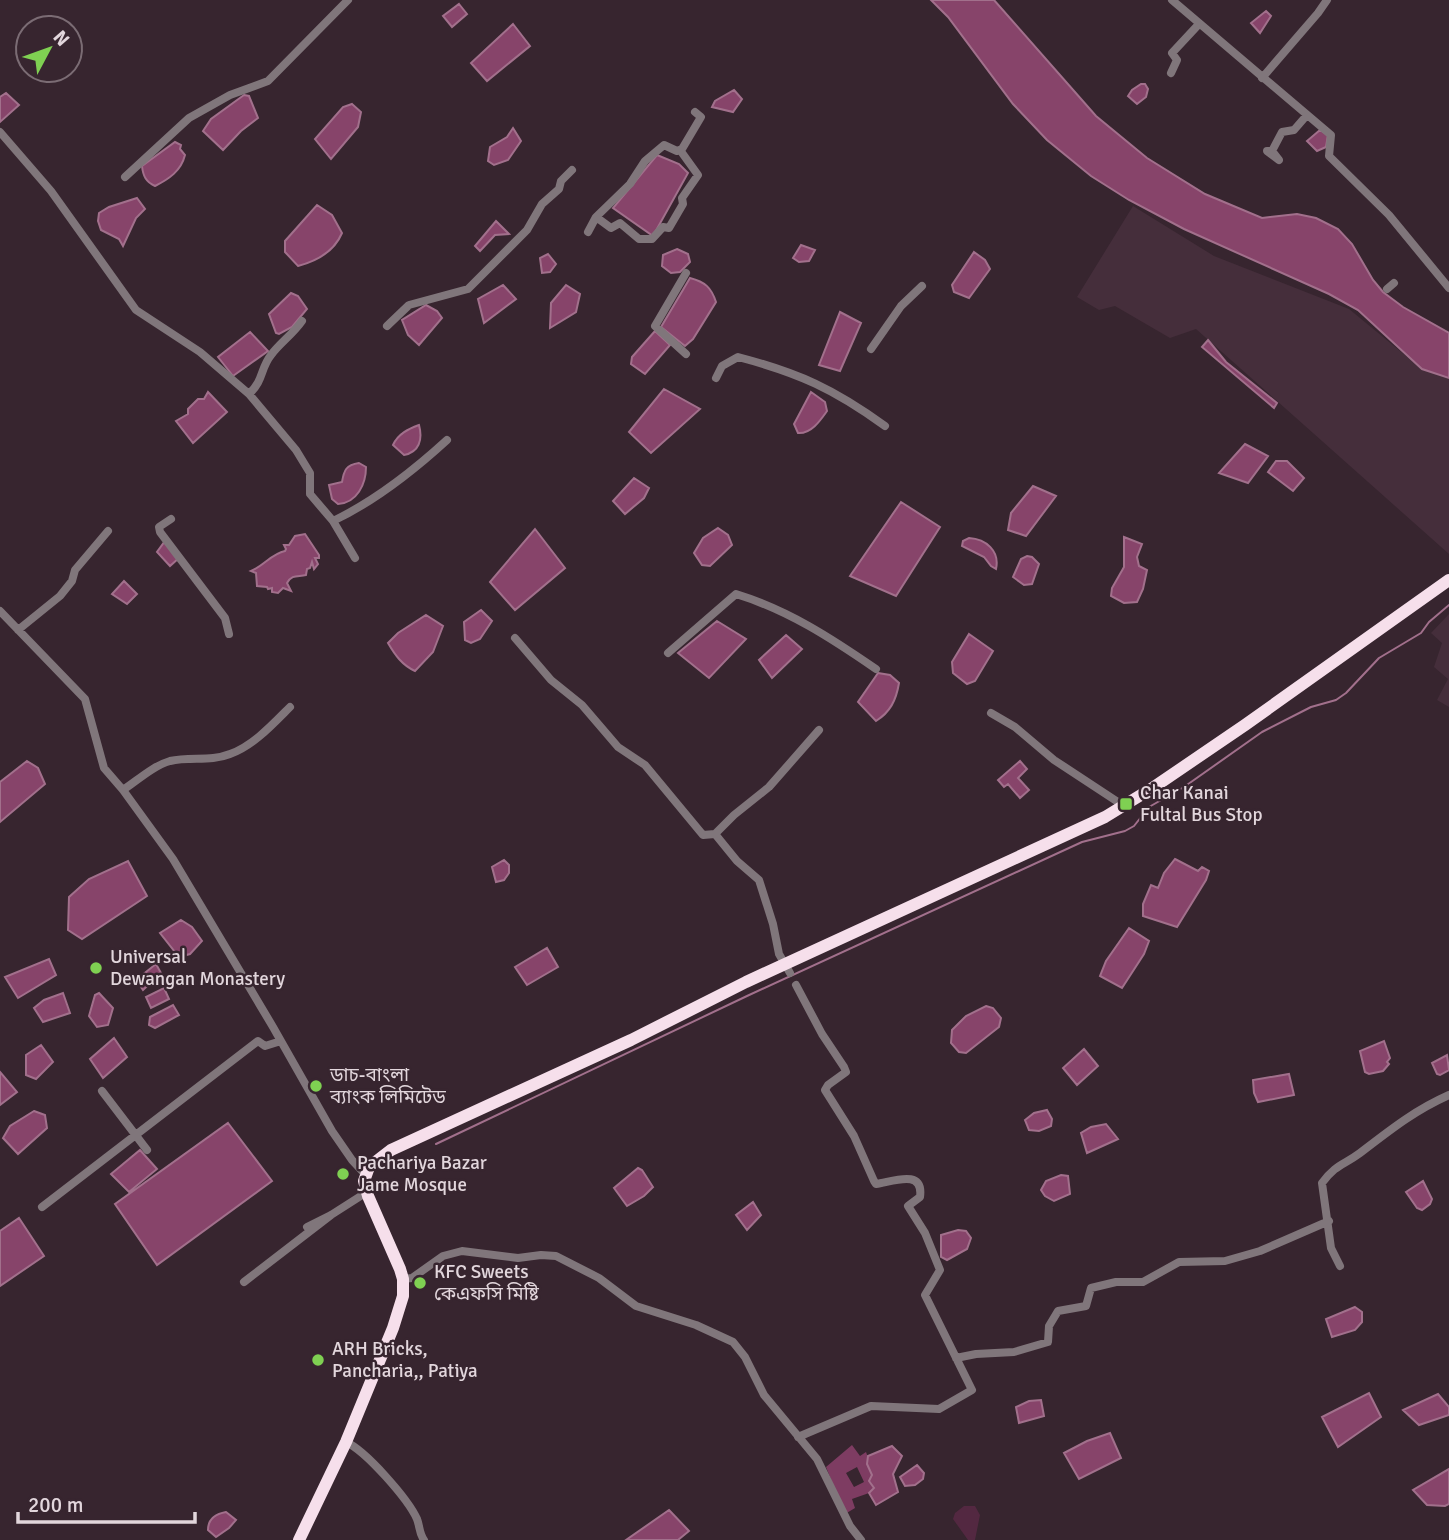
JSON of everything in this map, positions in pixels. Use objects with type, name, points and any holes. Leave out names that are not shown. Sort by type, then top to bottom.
[{"type":"highway","points":[[299,1540],[346,1442],[398,1316],[403,1296],[403,1279],[364,1181],[365,1174],[375,1161],[405,1143],[594,1057],[712,998],[787,969],[1124,806],[1255,718],[1449,580]]},
{"type":"street","points":[[125,177],[189,118],[230,95],[268,81],[348,0]]},
{"type":"street","points":[[1172,0],[1331,135],[1329,156],[1348,178],[1389,215],[1449,288]]},
{"type":"street","points":[[1262,78],[1327,0]]},
{"type":"street","points":[[1171,73],[1177,60],[1172,53],[1199,24]]},
{"type":"street","points":[[680,150],[701,117],[695,112]]},
{"type":"street","points":[[1272,151],[1282,132],[1294,130],[1307,115]]},
{"type":"street","points":[[0,132],[51,191],[136,310],[200,352],[249,394],[296,450],[310,473],[310,494],[333,522],[355,558]]},
{"type":"street","points":[[588,232],[596,217],[629,184],[645,160],[664,145],[680,150],[698,175],[682,198],[683,204],[669,228],[663,227],[652,239],[639,239],[620,223],[611,228],[596,217]]},
{"type":"street","points":[[387,326],[409,305],[468,289],[527,230],[542,204],[559,189],[561,181],[572,170]]},
{"type":"street","points":[[686,273],[655,326],[686,354]]},
{"type":"street","points":[[871,349],[894,316],[922,286]]},
{"type":"street","points":[[249,394],[259,385],[270,356],[302,321]]},
{"type":"street","points":[[716,378],[722,366],[738,358],[780,368],[815,381],[885,426]]},
{"type":"street","points":[[333,522],[363,507],[413,471],[447,440]]},
{"type":"street","points":[[171,519],[159,527],[160,532],[225,618],[229,635]]},
{"type":"street","points":[[18,630],[60,596],[72,581],[75,570],[108,531]]},
{"type":"street","points":[[668,653],[736,594],[766,604],[824,633],[876,669]]},
{"type":"street","points":[[0,611],[85,699],[104,768],[124,790],[173,859],[332,1131],[365,1174]]},
{"type":"street","points":[[515,638],[551,680],[577,700],[618,747],[645,765],[703,835],[715,834],[769,787],[819,730]]},
{"type":"street","points":[[124,790],[170,761],[190,758],[211,760],[232,754],[257,737],[290,707]]},
{"type":"street","points":[[990,713],[1015,727],[1054,760],[1124,806]]},
{"type":"street","points":[[715,834],[737,861],[759,880],[779,954],[787,969]]},
{"type":"street","points":[[796,985],[846,1072],[828,1084],[825,1090],[854,1136],[874,1181],[876,1184],[907,1177],[919,1187],[920,1197],[908,1206],[925,1233],[940,1270],[925,1296],[972,1390],[939,1409],[871,1406],[798,1437]]},
{"type":"street","points":[[42,1206],[258,1041],[265,1046],[281,1041]]},
{"type":"street","points":[[102,1091],[147,1150]]},
{"type":"street","points":[[1340,1266],[1331,1248],[1322,1184],[1332,1169],[1358,1154],[1399,1122],[1449,1095]]},
{"type":"street","points":[[244,1282],[331,1215],[367,1192]]},
{"type":"street","points":[[307,1227],[331,1215]]},
{"type":"street","points":[[956,1358],[1014,1352],[1048,1342],[1049,1326],[1058,1311],[1086,1306],[1091,1288],[1116,1282],[1143,1282],[1179,1262],[1225,1261],[1329,1221]]},
{"type":"street","points":[[403,1279],[412,1278],[443,1256],[462,1251],[518,1258],[556,1256],[599,1278],[636,1306],[696,1325],[733,1342],[745,1357],[764,1395],[817,1459],[850,1526],[861,1540]]},
{"type":"street","points":[[346,1442],[361,1450],[402,1497],[418,1520],[424,1540]]},
{"type":"shaded area","points":[[931,0],[994,0],[1096,116],[1147,158],[1205,194],[1262,218],[1297,214],[1316,218],[1338,229],[1352,244],[1383,292],[1403,307],[1449,333],[1449,378],[1422,369],[1358,310],[1329,294],[1184,229],[1091,176],[1047,140],[1013,104],[948,17]]},
{"type":"shaded area","points":[[459,4],[467,14],[452,27],[443,16]]},
{"type":"shaded area","points":[[1266,11],[1271,16],[1260,33],[1251,23]]},
{"type":"shaded area","points":[[513,24],[530,46],[487,81],[471,63]]},
{"type":"shaded area","points":[[1141,84],[1145,84],[1148,89],[1146,97],[1137,104],[1128,96]]},
{"type":"shaded area","points":[[734,90],[742,99],[733,112],[712,107],[715,101]]},
{"type":"shaded area","points":[[6,93],[19,105],[0,122],[0,97]]},
{"type":"shaded area","points":[[244,95],[249,96],[258,118],[223,150],[203,131],[211,119]]},
{"type":"shaded area","points":[[352,104],[361,112],[358,127],[331,159],[315,139],[343,107]]},
{"type":"shaded area","points":[[513,128],[521,141],[508,160],[494,165],[488,161],[490,147],[507,137]]},
{"type":"shaded area","points":[[1320,130],[1328,135],[1326,147],[1317,151],[1307,141]]},
{"type":"shaded area","points":[[175,142],[181,145],[180,149],[185,155],[181,166],[155,186],[149,183],[142,166]]},
{"type":"shaded area","points":[[657,155],[679,164],[688,173],[653,236],[613,208]]},
{"type":"shaded area","points":[[137,198],[145,209],[136,218],[123,246],[119,239],[101,230],[99,213]]},
{"type":"shaded area","points":[[317,205],[332,215],[342,233],[339,240],[324,255],[298,266],[285,252],[285,241]]},
{"type":"shaded area","points":[[1133,206],[1214,256],[1349,309],[1422,369],[1449,378],[1449,554],[1196,329],[1170,338],[1115,306],[1099,310],[1077,297]]},
{"type":"shaded area","points":[[496,221],[509,234],[495,235],[480,251],[475,246]]},
{"type":"shaded area","points":[[801,245],[815,250],[809,261],[799,262],[793,258]]},
{"type":"shaded area","points":[[677,249],[688,254],[690,262],[680,272],[671,273],[662,266],[663,255]]},
{"type":"shaded area","points":[[974,252],[985,260],[990,269],[969,298],[954,292],[952,285]]},
{"type":"shaded area","points":[[548,254],[556,264],[550,272],[542,273],[540,258]]},
{"type":"shaded area","points":[[690,278],[707,286],[716,302],[693,339],[685,346],[661,327]]},
{"type":"shaded area","points":[[503,285],[516,299],[484,323],[478,299]]},
{"type":"shaded area","points":[[566,285],[580,294],[576,312],[550,328],[551,303]]},
{"type":"shaded area","points":[[291,293],[298,296],[307,309],[292,327],[276,333],[269,314]]},
{"type":"shaded area","points":[[426,305],[437,311],[442,318],[419,345],[408,335],[402,320]]},
{"type":"shaded area","points":[[840,312],[861,323],[840,371],[819,365]]},
{"type":"shaded area","points":[[655,331],[670,345],[645,374],[631,364],[632,357]]},
{"type":"shaded area","points":[[250,332],[268,351],[233,376],[218,357]]},
{"type":"shaded area","points":[[1208,340],[1226,362],[1277,403],[1274,408],[1202,347]]},
{"type":"shaded area","points":[[664,389],[700,409],[651,453],[629,432]]},
{"type":"shaded area","points":[[208,392],[227,412],[193,443],[176,421],[188,414],[188,409],[198,399],[204,399]]},
{"type":"shaded area","points":[[811,392],[825,402],[827,411],[811,429],[798,433],[794,424]]},
{"type":"shaded area","points":[[419,425],[419,444],[404,455],[393,445],[404,432]]},
{"type":"shaded area","points":[[1245,444],[1268,456],[1248,483],[1219,473]]},
{"type":"shaded area","points":[[1276,461],[1287,461],[1304,478],[1293,491],[1268,472]]},
{"type":"shaded area","points":[[359,463],[366,467],[362,486],[350,500],[338,504],[332,499],[329,485],[342,482],[346,469]]},
{"type":"shaded area","points":[[634,478],[649,488],[644,498],[625,514],[613,501]]},
{"type":"shaded area","points":[[1033,486],[1056,496],[1026,536],[1008,530],[1011,513]]},
{"type":"shaded area","points":[[901,502],[940,527],[896,596],[850,576]]},
{"type":"shaded area","points":[[718,528],[728,535],[732,545],[710,566],[702,565],[694,553],[703,538]]},
{"type":"shaded area","points":[[535,529],[565,568],[515,610],[490,582]]},
{"type":"shaded area","points":[[305,534],[319,555],[319,558],[315,558],[318,564],[314,569],[312,562],[306,575],[289,580],[287,583],[291,591],[283,588],[278,593],[272,592],[272,588],[257,586],[256,573],[251,571],[285,551],[284,545],[289,545],[295,536]]},
{"type":"shaded area","points":[[1124,537],[1142,544],[1137,557],[1139,566],[1147,570],[1137,602],[1124,603],[1111,596],[1112,588],[1124,567]]},
{"type":"shaded area","points":[[969,538],[990,547],[996,557],[996,569],[984,557],[962,546],[963,541]]},
{"type":"shaded area","points":[[165,541],[179,558],[170,566],[157,552]]},
{"type":"shaded area","points":[[1027,556],[1039,564],[1032,584],[1024,585],[1013,577],[1021,559]]},
{"type":"shaded area","points":[[124,581],[137,594],[127,604],[112,594]]},
{"type":"shaded area","points":[[481,610],[492,621],[480,639],[471,643],[465,640],[464,622]]},
{"type":"shaded area","points":[[1449,614],[1449,707],[1437,700],[1448,679],[1434,667],[1442,643],[1431,633]]},
{"type":"shaded area","points":[[426,615],[443,626],[433,652],[415,671],[399,659],[388,643],[398,633]]},
{"type":"shaded area","points":[[717,621],[746,639],[709,678],[678,653]]},
{"type":"shaded area","points":[[969,634],[993,651],[975,681],[967,684],[953,673],[952,662]]},
{"type":"shaded area","points":[[786,635],[802,649],[772,678],[759,660]]},
{"type":"shaded area","points":[[878,673],[890,675],[899,683],[892,705],[876,721],[858,702]]},
{"type":"shaded area","points":[[27,761],[38,768],[45,784],[0,822],[0,782]]},
{"type":"shaded area","points":[[1020,761],[1027,769],[1018,778],[1029,790],[1020,798],[1008,784],[1004,787],[998,780]]},
{"type":"shaded area","points":[[1175,859],[1198,871],[1202,867],[1209,871],[1177,927],[1143,916],[1143,904],[1151,885],[1158,888],[1164,873]]},
{"type":"shaded area","points":[[504,860],[509,865],[509,873],[504,880],[496,882],[492,867]]},
{"type":"shaded area","points":[[128,861],[147,896],[82,939],[68,930],[69,897],[89,879]]},
{"type":"shaded area","points":[[181,920],[192,927],[202,941],[190,954],[179,957],[160,933]]},
{"type":"shaded area","points":[[1129,928],[1149,941],[1144,954],[1122,988],[1100,976],[1106,961]]},
{"type":"shaded area","points":[[547,948],[558,967],[527,985],[515,967]]},
{"type":"shaded area","points":[[49,959],[56,975],[18,998],[5,977]]},
{"type":"shaded area","points":[[156,964],[161,973],[143,990],[136,980]]},
{"type":"shaded area","points":[[164,988],[169,999],[151,1008],[146,997]]},
{"type":"shaded area","points":[[63,993],[70,1013],[43,1022],[34,1008],[44,1000]]},
{"type":"shaded area","points":[[99,993],[113,1008],[108,1025],[97,1027],[89,1016],[95,995]]},
{"type":"shaded area","points":[[173,1005],[179,1015],[155,1028],[149,1025],[150,1017]]},
{"type":"shaded area","points":[[986,1006],[993,1008],[1001,1018],[999,1027],[966,1053],[959,1052],[951,1043],[952,1030],[966,1016]]},
{"type":"shaded area","points":[[114,1038],[127,1057],[103,1078],[90,1059]]},
{"type":"shaded area","points":[[1384,1041],[1390,1058],[1387,1062],[1389,1064],[1383,1071],[1369,1074],[1365,1072],[1360,1051]]},
{"type":"shaded area","points":[[41,1045],[53,1062],[36,1079],[26,1075],[26,1055]]},
{"type":"shaded area","points":[[1084,1049],[1098,1066],[1077,1085],[1063,1068]]},
{"type":"shaded area","points":[[1447,1055],[1449,1070],[1437,1074],[1432,1063]]},
{"type":"shaded area","points":[[0,1072],[17,1092],[0,1105]]},
{"type":"shaded area","points":[[1289,1074],[1294,1095],[1258,1102],[1253,1080]]},
{"type":"shaded area","points":[[1047,1110],[1052,1119],[1051,1126],[1039,1131],[1029,1130],[1025,1120],[1034,1113]]},
{"type":"shaded area","points":[[34,1111],[45,1115],[47,1128],[18,1154],[3,1138],[10,1126]]},
{"type":"shaded area","points":[[228,1123],[272,1181],[157,1265],[115,1204]]},
{"type":"shaded area","points":[[1106,1124],[1118,1139],[1087,1153],[1081,1133],[1091,1127]]},
{"type":"shaded area","points":[[140,1150],[157,1169],[129,1192],[111,1174]]},
{"type":"shaded area","points":[[638,1168],[653,1187],[627,1206],[614,1188]]},
{"type":"shaded area","points":[[1061,1175],[1068,1176],[1070,1194],[1054,1201],[1041,1190],[1046,1181]]},
{"type":"shaded area","points":[[1423,1181],[1432,1199],[1422,1210],[1417,1208],[1406,1192]]},
{"type":"shaded area","points":[[753,1202],[761,1215],[747,1230],[736,1215]]},
{"type":"shaded area","points":[[19,1218],[44,1256],[0,1286],[0,1231]]},
{"type":"shaded area","points":[[958,1230],[966,1231],[971,1238],[967,1249],[947,1260],[941,1257],[941,1235]]},
{"type":"shaded area","points":[[1355,1307],[1362,1312],[1362,1322],[1355,1330],[1332,1337],[1326,1319]]},
{"type":"shaded area","points":[[1369,1393],[1381,1417],[1338,1447],[1322,1417]]},
{"type":"shaded area","points":[[1438,1394],[1449,1407],[1449,1415],[1419,1425],[1403,1410]]},
{"type":"shaded area","points":[[1041,1400],[1044,1416],[1019,1423],[1016,1407],[1029,1401]]},
{"type":"shaded area","points":[[1110,1433],[1121,1458],[1079,1479],[1064,1453]]},
{"type":"shaded area","points":[[852,1445],[860,1456],[866,1452],[874,1488],[869,1493],[852,1499],[855,1508],[845,1514],[826,1467]],"holes":[[[857,1467],[864,1482],[854,1487],[846,1473]]]},
{"type":"shaded area","points":[[892,1446],[902,1456],[893,1474],[898,1492],[876,1505],[869,1493],[874,1488],[869,1481],[872,1475],[867,1464],[868,1456]]},
{"type":"shaded area","points":[[917,1465],[924,1473],[923,1479],[915,1485],[905,1486],[900,1477]]},
{"type":"shaded area","points":[[1449,1469],[1449,1504],[1427,1505],[1413,1490]]},
{"type":"shaded area","points":[[964,1506],[975,1506],[980,1515],[975,1540],[968,1540],[953,1519],[955,1513]]},
{"type":"shaded area","points":[[669,1510],[689,1531],[678,1540],[626,1540]]},
{"type":"shaded area","points":[[226,1512],[236,1520],[216,1537],[208,1530],[209,1523],[215,1516]]},
{"type":"waterway","points":[[436,1144],[747,996],[1082,842],[1125,831],[1134,826],[1149,807],[1184,787],[1262,732],[1311,707],[1336,700],[1379,658],[1421,633],[1429,622],[1449,605]]},
{"type":"place","name":"Char Kanai Fultal Bus Stop","points":[[1126,804]]},
{"type":"place","name":"Universal Dewangan Monastery","points":[[96,968]]},
{"type":"place","name":"ডাচ-বাংলা ব্যাংক লিমিটেড","points":[[316,1086]]},
{"type":"place","name":"Pachariya Bazar Jame Mosque","points":[[343,1174]]},
{"type":"place","name":"KFC Sweets কেএফসি মিষ্টি","points":[[420,1283]]},
{"type":"place","name":"ARH Bricks, Pancharia,, Patiya","points":[[318,1360]]}]
